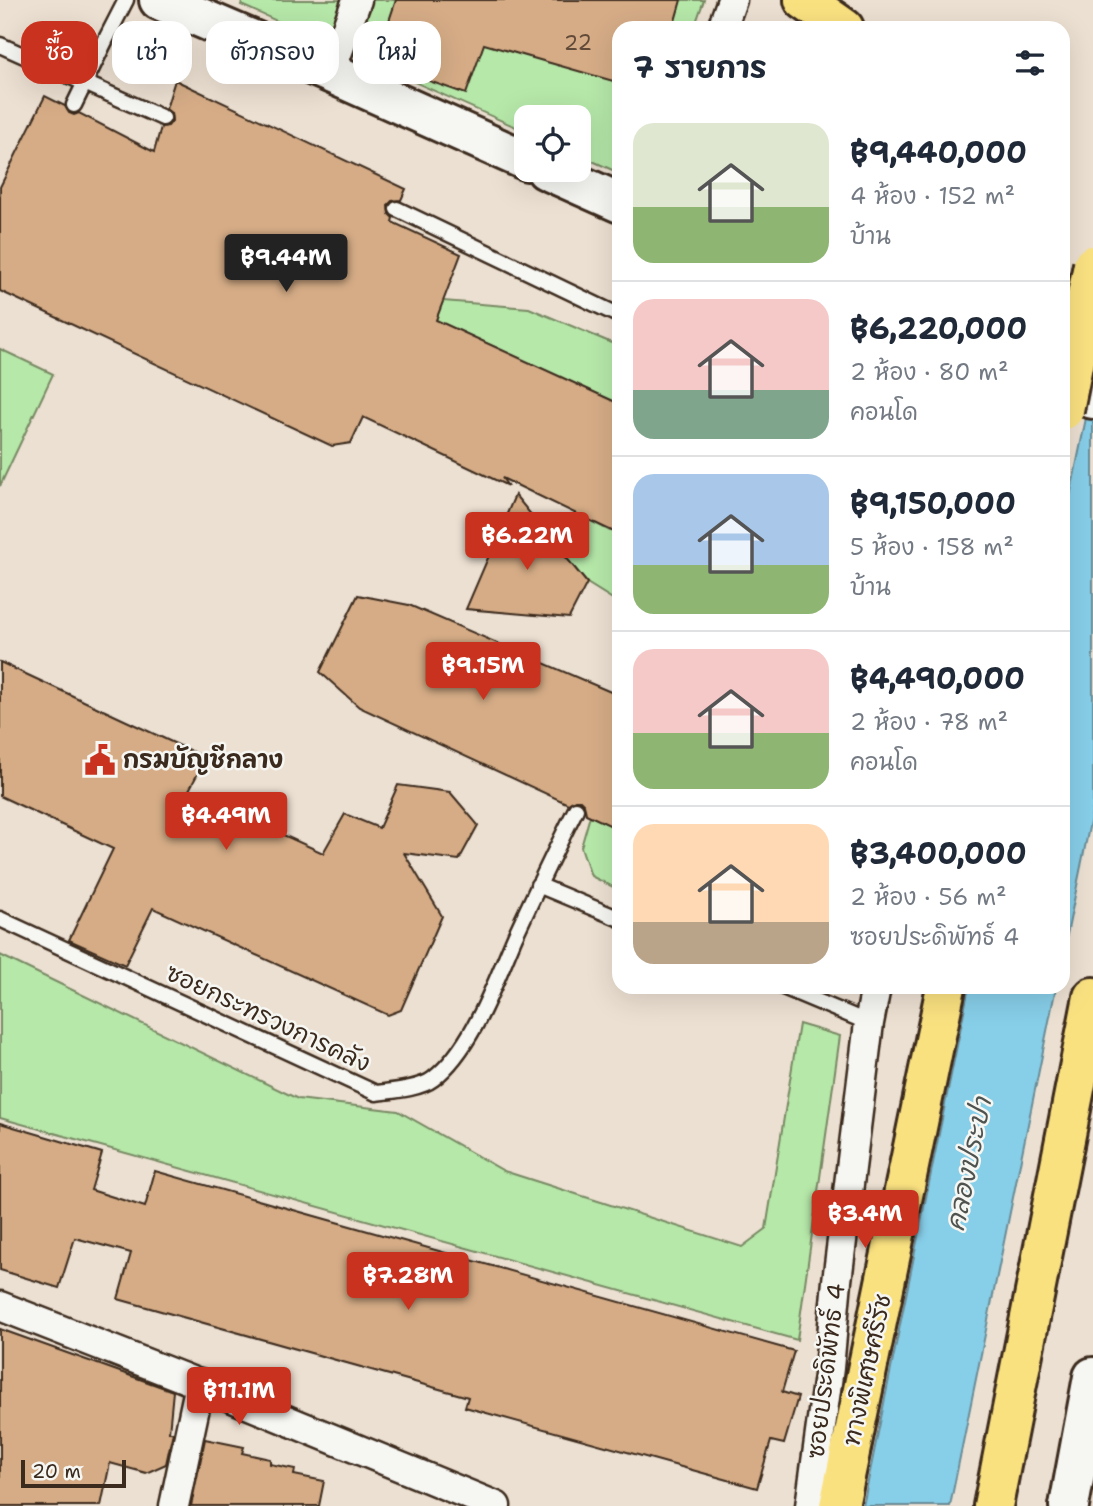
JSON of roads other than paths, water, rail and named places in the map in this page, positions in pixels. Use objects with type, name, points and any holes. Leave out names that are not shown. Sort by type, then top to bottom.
[{"type":"highway","points":[[804,0],[834,21]]},
{"type":"highway","points":[[1077,400],[1093,265]]},
{"type":"highway","name":"ทางพิเศษศรีรัช","points":[[839,1506],[945,994]]},
{"type":"highway","points":[[993,1506],[1093,998]]},
{"type":"street","points":[[159,0],[208,21]]},
{"type":"street","points":[[339,49],[357,0]]},
{"type":"street","points":[[724,21],[732,0]]},
{"type":"street","points":[[339,77],[514,155]]},
{"type":"street","points":[[573,182],[612,199]]},
{"type":"street","name":"ซอยประดิพัทธ์ 4","points":[[810,1506],[875,994]]},
{"type":"street","points":[[0,1306],[200,1384],[451,1497],[496,1506]]},
{"type":"street","points":[[174,1506],[200,1384]]},
{"type":"street","points":[[1069,1506],[1092,1388]]},
{"type":"lane","points":[[98,57],[126,0]]},
{"type":"lane","points":[[0,45],[21,54]]},
{"type":"lane","points":[[74,105],[84,84]]},
{"type":"lane","points":[[87,84],[163,118]]},
{"type":"lane","points":[[397,209],[612,312]]},
{"type":"lane","name":"ซอยกระทรวงการคลัง","points":[[0,919],[376,1093],[405,1089],[430,1081],[455,1058],[476,1022],[576,809]]},
{"type":"lane","points":[[538,885],[612,916]]},
{"type":"lane","points":[[800,994],[869,1023]]},
{"type":"water","points":[[1093,384],[1093,808],[1070,920],[1070,496]]},
{"type":"water","name":"คลองประปา","points":[[968,994],[1055,994],[950,1506],[863,1506]]},
{"type":"place","name":"กรมบัญชีกลาง","points":[[100,760]]}]
